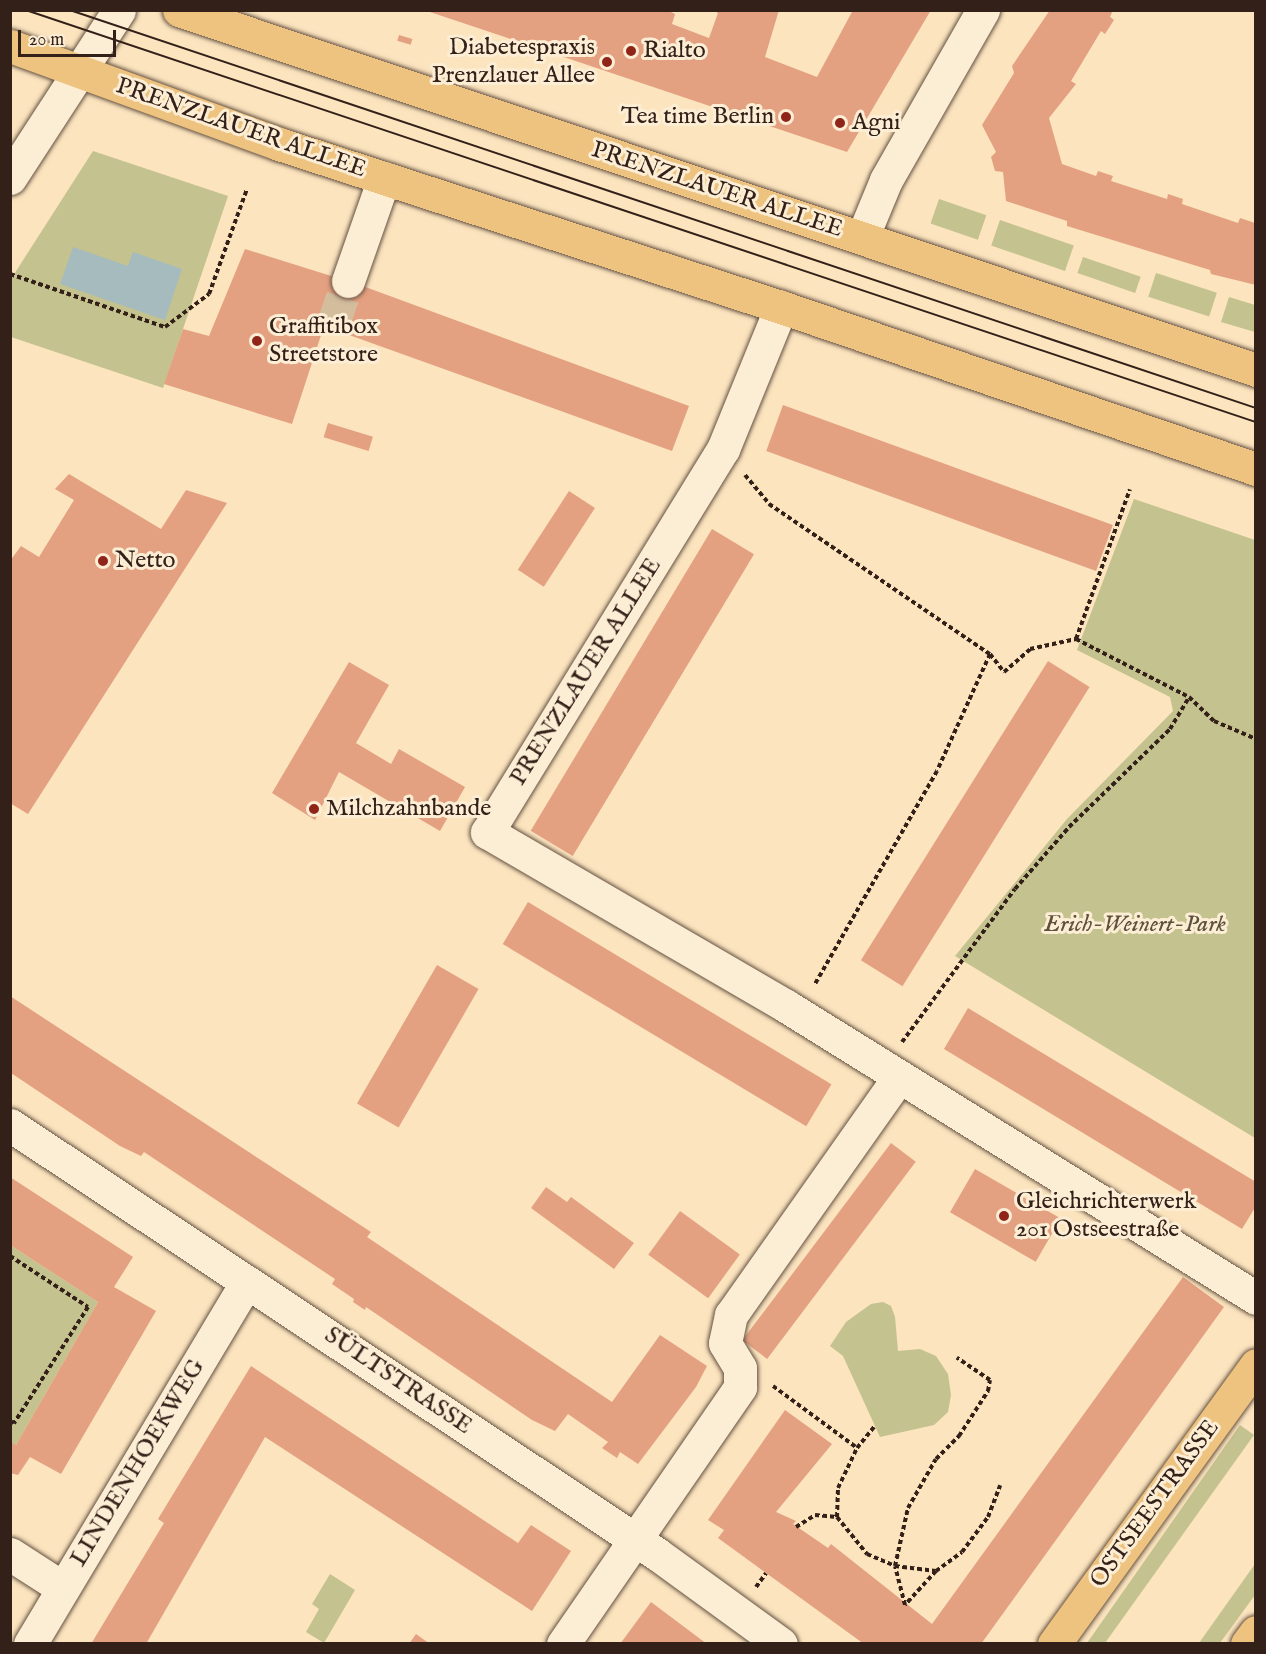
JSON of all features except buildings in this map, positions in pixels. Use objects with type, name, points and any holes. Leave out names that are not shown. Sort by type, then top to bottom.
[{"type":"main road","name":"PRENZLAUER ALLEE","points":[[179,10],[1256,370]]},
{"type":"main road","name":"PRENZLAUER ALLEE","points":[[10,46],[384,178],[781,307],[1256,469]]},
{"type":"main road","name":"OSTSEESTRASSE","points":[[1054,1644],[1256,1365]]},
{"type":"main road","points":[[1247,1644],[1256,1632]]},
{"type":"street","points":[[10,178],[119,10]]},
{"type":"street","points":[[862,238],[886,180],[983,10]]},
{"type":"street","points":[[348,281],[384,178]]},
{"type":"street","name":"PRENZLAUER ALLEE","points":[[781,307],[723,449],[487,832],[786,1006],[892,1072]]},
{"type":"street","points":[[563,1644],[740,1387],[740,1368],[725,1343],[731,1315],[892,1072],[1256,1298]]},
{"type":"street","name":"SÜLTSTRASSE","points":[[10,1125],[636,1540],[781,1644]]},
{"type":"street","name":"LINDENHOEKWEG","points":[[30,1644],[247,1282]]},
{"type":"street","points":[[10,1554],[63,1588]]},
{"type":"path","points":[[10,274],[165,327],[208,294],[247,189]]},
{"type":"path","points":[[723,449],[769,504],[990,654],[1004,672],[1030,649],[1076,639],[1189,697],[1214,721],[1256,739]]},
{"type":"path","points":[[1076,639],[1130,489]]},
{"type":"path","points":[[786,1006],[819,981],[937,771],[990,654]]},
{"type":"path","points":[[892,1072],[1015,890],[1069,827],[1170,729],[1189,697]]},
{"type":"path","points":[[10,1256],[88,1307],[14,1423],[10,1420]]},
{"type":"path","points":[[957,1358],[990,1380],[988,1391],[960,1436],[921,1480],[908,1508],[895,1566],[905,1605],[936,1571],[962,1552],[988,1517],[1000,1485]]},
{"type":"path","points":[[740,1368],[761,1378],[857,1448]]},
{"type":"path","points":[[874,1427],[857,1448],[838,1488],[837,1517],[867,1554],[895,1566],[936,1571]]},
{"type":"path","points":[[796,1527],[815,1515],[837,1517]]},
{"type":"path","points":[[755,1588],[766,1573]]},
{"type":"green space","points":[[93,151],[228,196],[163,388],[11,337],[11,279]]},
{"type":"green space","points":[[939,199],[986,215],[978,240],[931,224]]},
{"type":"green space","points":[[1000,220],[1074,245],[1065,271],[991,246]]},
{"type":"green space","points":[[1083,257],[1141,277],[1135,293],[1077,273]]},
{"type":"green space","points":[[1156,273],[1217,293],[1209,317],[1148,297]]},
{"type":"green space","points":[[1229,297],[1255,305],[1255,332],[1221,322]]},
{"type":"green space","name":"Erich-Weinert-Park","points":[[1134,499],[1255,540],[1255,1138],[955,956],[1067,819],[1173,711],[1170,697],[1077,650]]},
{"type":"green space","points":[[10,1245],[98,1302],[16,1445],[10,1441]]},
{"type":"green space","points":[[883,1302],[891,1306],[895,1317],[898,1351],[920,1349],[936,1356],[948,1374],[951,1395],[948,1412],[934,1425],[880,1437],[843,1356],[830,1346],[846,1322],[871,1304]]},
{"type":"green space","points":[[1240,1425],[1254,1435],[1105,1643],[1087,1643]]},
{"type":"green space","points":[[1255,1564],[1255,1595],[1220,1643],[1199,1643]]},
{"type":"green space","points":[[330,1574],[355,1590],[324,1643],[306,1632],[319,1609],[312,1604]]},
{"type":"shaded area","points":[[73,247],[128,266],[133,252],[182,269],[165,320],[60,284]]},
{"type":"tunnel","points":[[332,328],[348,281]]},
{"type":"tram line","points":[[26,10],[1256,422]]},
{"type":"tram line","points":[[70,10],[1256,408]]},
{"type":"place","name":"Rialto","points":[[631,51]]},
{"type":"place","name":"Diabetespraxis Prenzlauer Allee","points":[[607,62]]},
{"type":"place","name":"Tea time Berlin","points":[[786,117]]},
{"type":"place","name":"Agni","points":[[840,123]]},
{"type":"place","name":"Graffitibox Streetstore","points":[[257,341]]},
{"type":"place","name":"Netto","points":[[103,561]]},
{"type":"place","name":"Milchzahnbande","points":[[314,809]]},
{"type":"place","name":"Gleichrichterwerk 201 Ostseestraße","points":[[1004,1216]]}]
